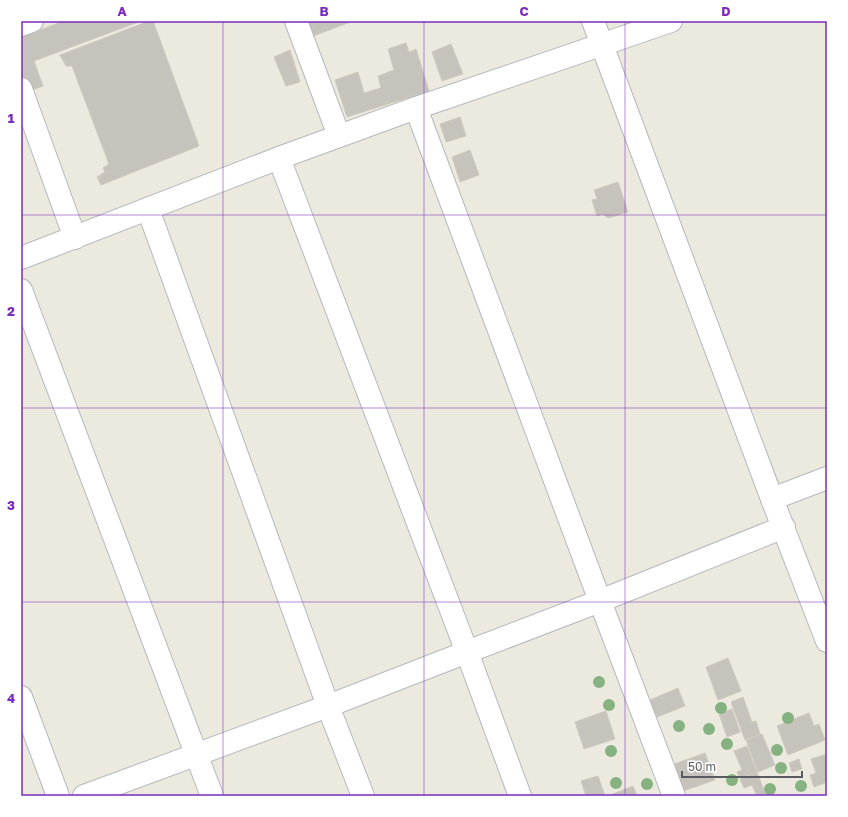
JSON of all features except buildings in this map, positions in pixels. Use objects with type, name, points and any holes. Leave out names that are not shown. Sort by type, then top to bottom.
[{"type":"street","points":[[21,25],[32,21]]},
{"type":"street","points":[[296,21],[339,136]]},
{"type":"street","points":[[593,21],[772,499],[827,641]]},
{"type":"street","points":[[21,258],[339,136],[416,108],[671,21]]},
{"type":"street","points":[[21,88],[75,238]]},
{"type":"street","points":[[416,108],[674,796]]},
{"type":"street","points":[[279,158],[467,652],[520,796]]},
{"type":"street","points":[[148,209],[328,706],[363,796]]},
{"type":"street","points":[[21,290],[212,796]]},
{"type":"street","points":[[772,499],[827,478]]},
{"type":"street","points":[[84,796],[328,706],[600,601],[784,527]]},
{"type":"street","points":[[21,697],[58,796]]}]
